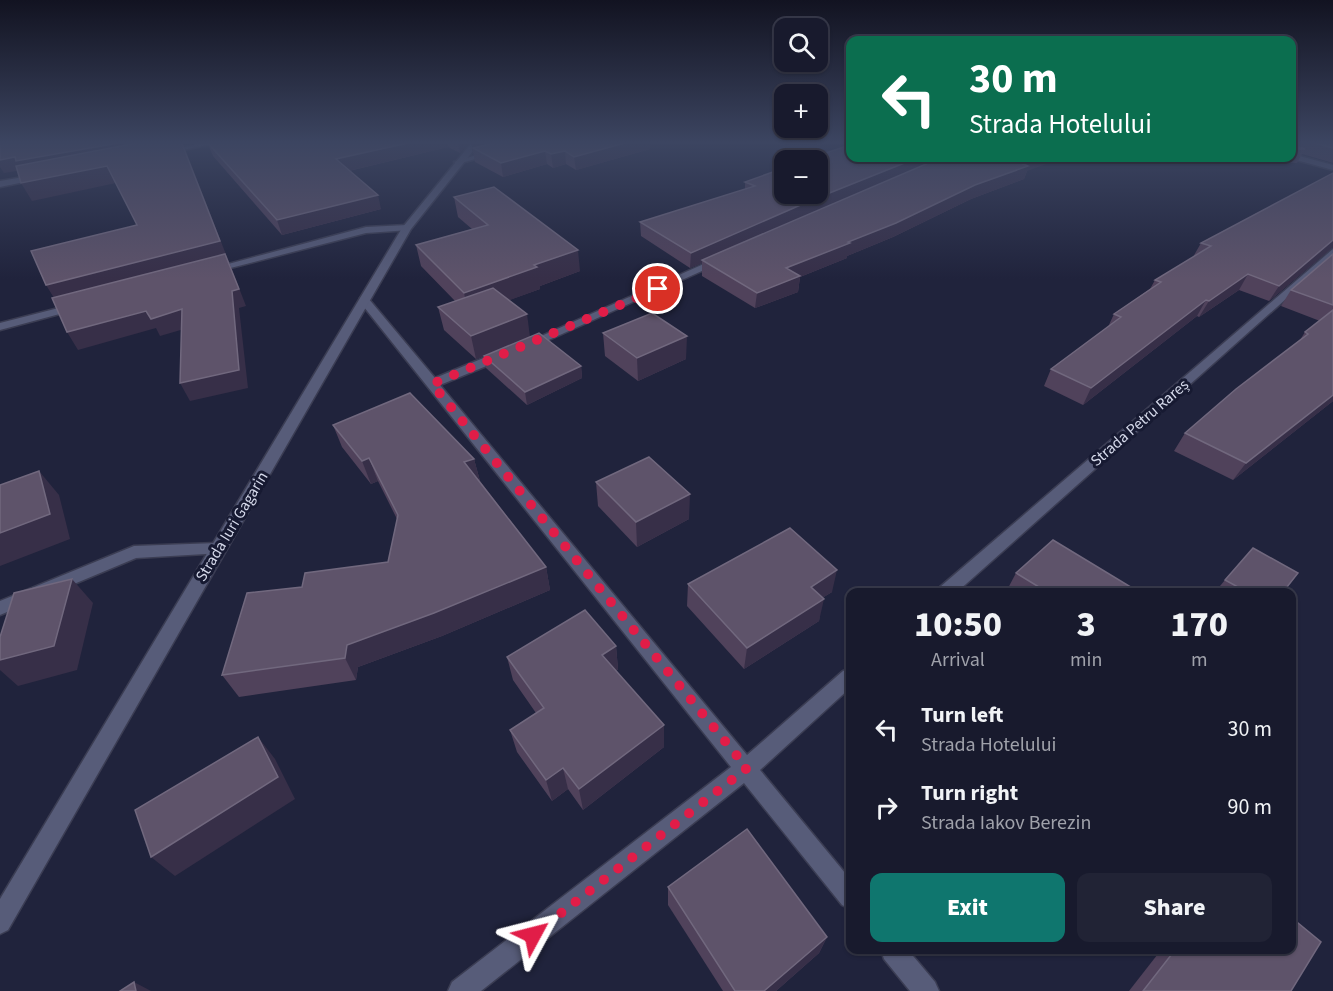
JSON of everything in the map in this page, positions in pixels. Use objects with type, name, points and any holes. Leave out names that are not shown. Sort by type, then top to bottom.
[{"type":"street","name":"Strada Iuri Gagarin","points":[[0,922],[364,300],[407,228],[438,187]]},
{"type":"street","points":[[196,274],[366,230],[407,228]]},
{"type":"street","name":"Strada Petru Rareș","points":[[951,588],[1333,252]]},
{"type":"street","points":[[519,348],[639,298],[731,256]]},
{"type":"street","points":[[364,300],[846,892]]},
{"type":"street","points":[[0,327],[92,302]]},
{"type":"street","points":[[432,384],[508,352]]},
{"type":"street","points":[[0,608],[134,552],[217,549]]},
{"type":"street","points":[[461,991],[747,768],[846,680]]},
{"type":"street","points":[[896,954],[926,991]]},
{"type":"building","points":[[118,187],[199,187],[220,241],[46,285],[31,251],[137,225]]},
{"type":"building","points":[[248,187],[369,187],[378,195],[277,220]]},
{"type":"building","points":[[494,187],[578,250],[464,293],[416,245],[488,225],[454,197]]},
{"type":"building","points":[[751,187],[774,187],[774,204],[803,204],[691,253],[640,222]]},
{"type":"building","points":[[828,187],[844,187],[828,194]]},
{"type":"building","points":[[872,187],[970,187],[896,223],[786,268],[800,276],[757,293],[702,260]]},
{"type":"building","points":[[1306,187],[1333,187],[1333,240],[1279,286],[1248,274],[1209,301],[1206,300],[1091,388],[1051,369],[1121,317],[1114,314],[1161,282],[1155,280],[1211,246],[1201,243]]},
{"type":"building","points":[[225,254],[239,289],[232,291],[239,370],[180,383],[182,309],[151,319],[146,311],[67,332],[52,298]]},
{"type":"building","points":[[1333,254],[1333,305],[1291,290]]},
{"type":"building","points":[[493,288],[527,314],[471,336],[438,307]]},
{"type":"building","points":[[1333,310],[1333,395],[1246,463],[1185,433],[1236,389],[1308,334],[1305,332]]},
{"type":"building","points":[[652,313],[687,336],[637,358],[603,333]]},
{"type":"building","points":[[539,333],[581,366],[525,392],[484,356]]},
{"type":"building","points":[[410,393],[474,459],[464,462],[546,567],[434,613],[347,645],[345,658],[222,675],[247,593],[302,587],[305,573],[388,562],[398,515],[369,458],[362,461],[333,425]]},
{"type":"building","points":[[649,457],[690,494],[636,522],[596,482]]},
{"type":"building","points":[[39,471],[50,514],[0,533],[0,485]]},
{"type":"building","points":[[790,528],[837,570],[811,587],[824,599],[747,648],[688,584]]},
{"type":"building","points":[[1053,540],[1132,588],[1040,588],[1016,573]]},
{"type":"building","points":[[1253,548],[1298,573],[1286,588],[1240,588],[1225,580]]},
{"type":"building","points":[[72,579],[54,646],[0,660],[0,637],[14,593]]},
{"type":"building","points":[[585,610],[616,646],[602,655],[664,725],[579,789],[563,768],[546,780],[510,730],[544,708],[507,657]]},
{"type":"building","points":[[258,737],[278,777],[151,857],[135,810]]},
{"type":"building","points":[[747,829],[827,937],[764,991],[735,991],[668,887]]},
{"type":"building","points":[[1296,921],[1321,942],[1291,991],[1143,991],[1172,954],[1296,954]]},
{"type":"building","points":[[134,982],[136,991],[120,991]]},
{"type":"route","points":[[533,935],[747,768],[432,384],[658,289]]}]
